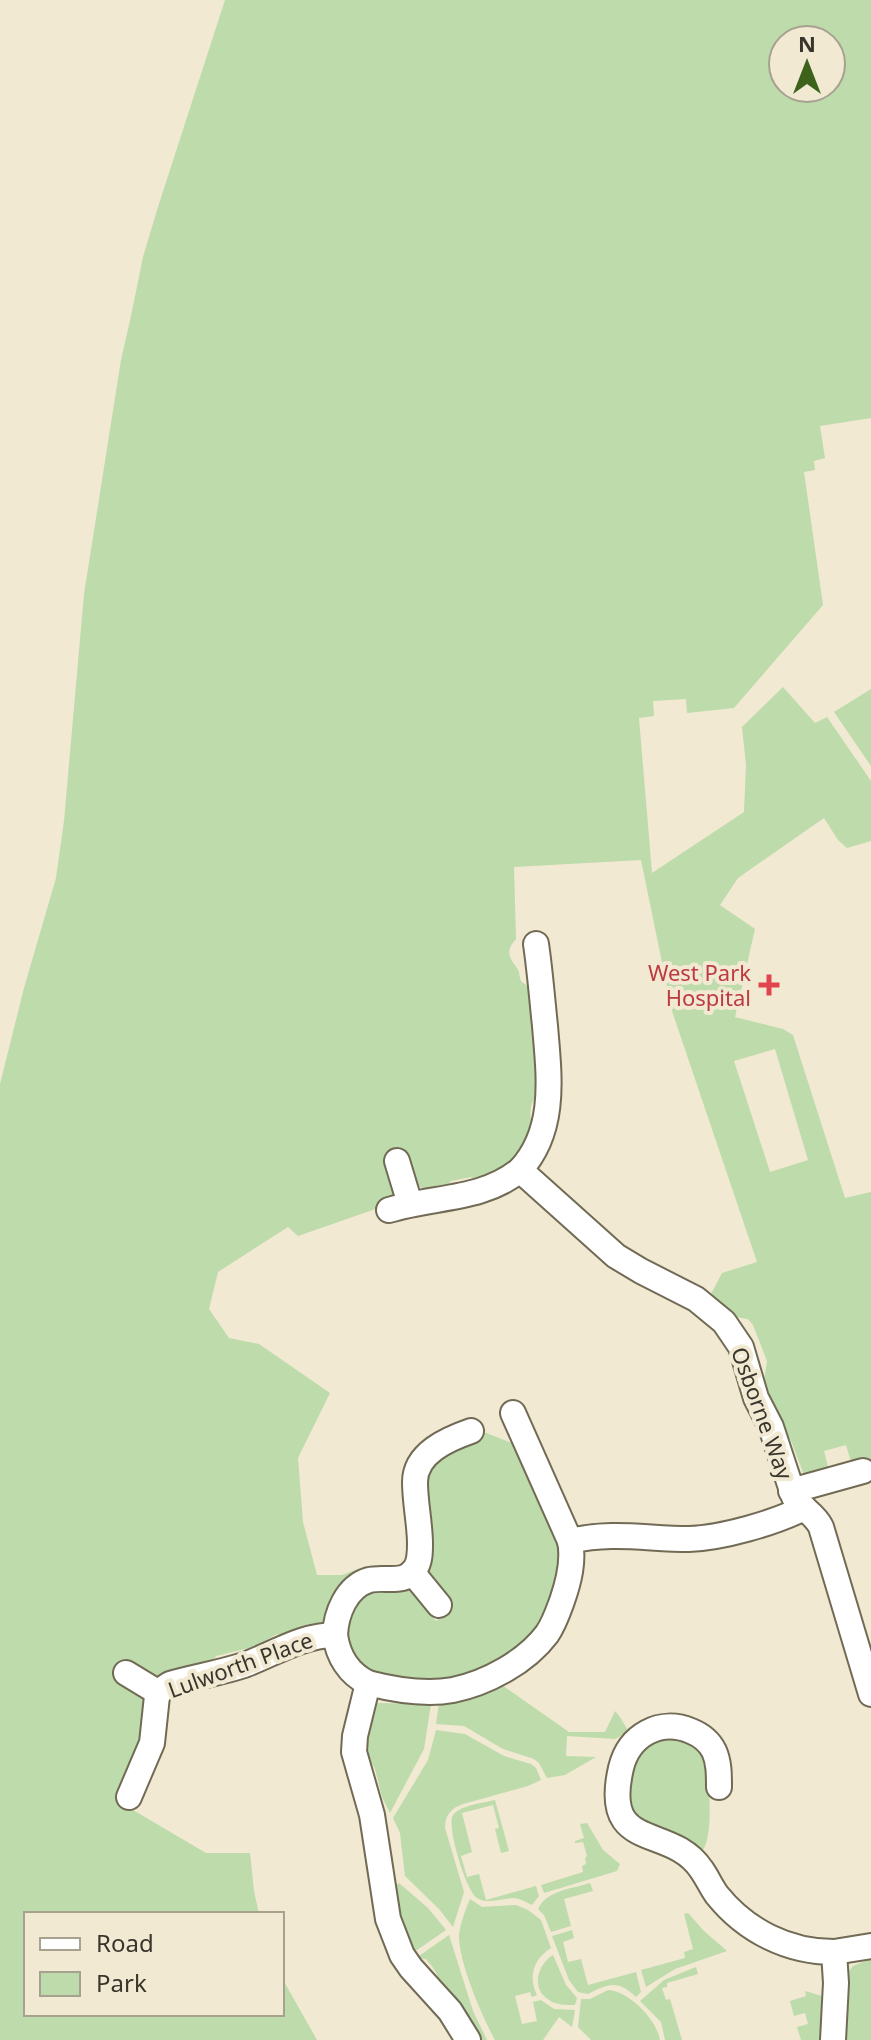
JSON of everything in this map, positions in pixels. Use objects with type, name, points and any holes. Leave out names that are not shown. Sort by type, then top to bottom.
[{"type":"street","points":[[397,1161],[399,1207],[487,1189],[520,1170],[530,1158],[544,1122],[550,1090],[536,944]]},
{"type":"street","name":"Osborne Way","points":[[520,1170],[616,1256],[696,1299],[724,1322],[741,1347],[756,1398],[771,1427],[798,1500],[821,1527],[871,1694]]},
{"type":"street","points":[[468,2040],[450,2011],[406,1961],[390,1929],[372,1815],[354,1752],[355,1736],[368,1683],[405,1690],[447,1690],[483,1680],[514,1664],[539,1643],[553,1622],[570,1573],[570,1541],[513,1413]]},
{"type":"street","points":[[439,1605],[412,1572],[417,1567],[420,1549],[415,1482],[418,1467],[430,1453],[445,1440],[471,1431]]},
{"type":"street","points":[[570,1541],[617,1535],[702,1538],[781,1518],[798,1500],[863,1471]]},
{"type":"street","name":"Lulworth Place","points":[[368,1683],[345,1664],[338,1650],[335,1635],[337,1618],[358,1586],[370,1580],[402,1578],[412,1572]]},
{"type":"street","name":"Lulworth Place","points":[[129,1797],[150,1750],[155,1701],[170,1684],[239,1666],[302,1640],[335,1635]]},
{"type":"street","points":[[126,1673],[159,1693]]},
{"type":"street","points":[[719,1787],[717,1760],[706,1740],[683,1728],[660,1727],[645,1733],[628,1750],[620,1772],[619,1802],[629,1827],[691,1857],[735,1915],[763,1935],[821,1952],[871,1946]]},
{"type":"street","points":[[833,2040],[834,1952]]},
{"type":"green space","points":[[225,0],[871,0],[871,418],[820,426],[825,458],[814,461],[815,470],[804,472],[823,605],[734,708],[687,713],[686,699],[653,701],[654,716],[639,718],[652,873],[744,812],[746,765],[742,727],[783,687],[815,723],[827,717],[871,781],[871,841],[847,848],[824,818],[738,878],[720,905],[755,929],[735,1017],[783,1029],[793,1035],[845,1198],[871,1192],[871,1459],[852,1465],[846,1445],[824,1451],[829,1471],[805,1478],[792,1443],[765,1391],[767,1361],[753,1325],[748,1319],[735,1317],[711,1294],[722,1273],[757,1262],[672,1011],[641,860],[514,867],[516,939],[509,954],[521,981],[532,990],[540,1092],[532,1103],[530,1113],[533,1127],[523,1146],[505,1166],[479,1182],[471,1177],[451,1181],[445,1188],[433,1190],[415,1183],[396,1193],[387,1205],[298,1236],[288,1227],[218,1272],[209,1309],[229,1338],[259,1344],[330,1393],[298,1458],[303,1522],[317,1575],[342,1575],[360,1568],[360,1575],[319,1626],[285,1638],[277,1634],[253,1647],[216,1656],[211,1665],[153,1678],[140,1695],[145,1701],[133,1810],[206,1853],[250,1853],[259,1912],[24,1912],[24,2016],[284,2016],[284,1982],[317,2040],[0,2040],[0,1084],[56,878],[84,594],[121,360],[143,257]],"holes":[[[775,1049],[808,1160],[770,1172],[734,1061]]]},
{"type":"green space","points":[[871,689],[871,766],[834,712]]},
{"type":"green space","points":[[481,1431],[520,1446],[562,1552],[557,1587],[540,1625],[528,1640],[494,1664],[450,1678],[410,1680],[368,1672],[347,1649],[346,1624],[364,1596],[381,1588],[409,1589],[436,1621],[453,1608],[429,1572],[422,1491],[432,1463]]},
{"type":"green space","points":[[499,1683],[569,1732],[605,1732],[615,1711],[629,1732],[615,1739],[567,1736],[566,1756],[596,1757],[565,1775],[547,1778],[534,1759],[503,1749],[464,1726],[436,1724],[439,1703]]},
{"type":"green space","points":[[431,1704],[424,1749],[390,1813],[364,1745],[374,1705]]},
{"type":"green space","points":[[436,1730],[465,1734],[504,1756],[531,1764],[541,1780],[463,1804],[448,1816],[445,1828],[464,1892],[453,1927],[405,1876],[400,1833],[393,1818],[428,1760]]},
{"type":"green space","points":[[654,1738],[685,1738],[705,1755],[709,1822],[705,1846],[700,1854],[638,1818],[632,1805],[628,1783],[633,1762]]},
{"type":"green space","points":[[495,1800],[509,1851],[501,1853],[493,1805],[462,1813],[472,1852],[461,1856],[467,1877],[479,1874],[486,1900],[536,1886],[539,1896],[532,1905],[514,1898],[490,1901],[481,1900],[473,1893],[463,1871],[452,1831],[453,1815],[467,1807]]},
{"type":"green space","points":[[587,1823],[603,1850],[620,1864],[617,1871],[544,1893],[541,1885],[583,1872],[582,1866],[586,1864],[587,1856],[583,1842],[575,1841],[584,1838],[580,1824]]},
{"type":"green space","points":[[399,1883],[428,1908],[446,1930],[417,1950],[412,1950],[405,1937],[392,1889]]},
{"type":"green space","points":[[590,1883],[593,1891],[564,1899],[571,1926],[551,1932],[538,1909],[542,1903],[561,1891]]},
{"type":"green space","points":[[470,1899],[482,1907],[516,1905],[541,1920],[551,1948],[540,1957],[534,1969],[533,1982],[537,1995],[532,1997],[530,1992],[515,1996],[522,2024],[537,2021],[533,2002],[541,2000],[554,2009],[575,2010],[572,2027],[559,2017],[543,2040],[495,2040],[472,1989],[460,1947],[460,1927]]},
{"type":"green space","points":[[688,1913],[727,1951],[675,1969],[646,1987],[641,1970],[685,1958],[684,1952],[693,1949],[684,1914]]},
{"type":"green space","points":[[572,1930],[574,1938],[563,1942],[568,1962],[581,1959],[588,1985],[636,1972],[641,1992],[636,1997],[624,1988],[613,1985],[588,1994],[578,1992],[569,1980],[552,1936]]},
{"type":"green space","points":[[449,1935],[473,2011],[487,2040],[477,2040],[438,1986],[433,1968],[426,1959],[416,1958]]},
{"type":"green space","points":[[553,1955],[566,1985],[577,1998],[575,2005],[552,2002],[540,1989],[540,1970]]},
{"type":"green space","points":[[871,1959],[871,2040],[843,2040],[847,1974],[853,1966]]},
{"type":"green space","points":[[696,1967],[698,1974],[667,1983],[667,1987],[662,1988],[666,2000],[670,1999],[682,2040],[665,2040],[661,2022],[640,2001],[664,1980]]},
{"type":"green space","points":[[608,1990],[625,1995],[641,2008],[654,2024],[660,2040],[591,2040],[578,2027],[581,1999],[590,1999]]},
{"type":"green space","points":[[805,1991],[822,1996],[821,2040],[801,2040],[797,2027],[808,2024],[805,2013],[794,2016],[790,2001],[806,1996]]},
{"type":"place","name":"West Park Hospital","points":[[769,985]]}]
